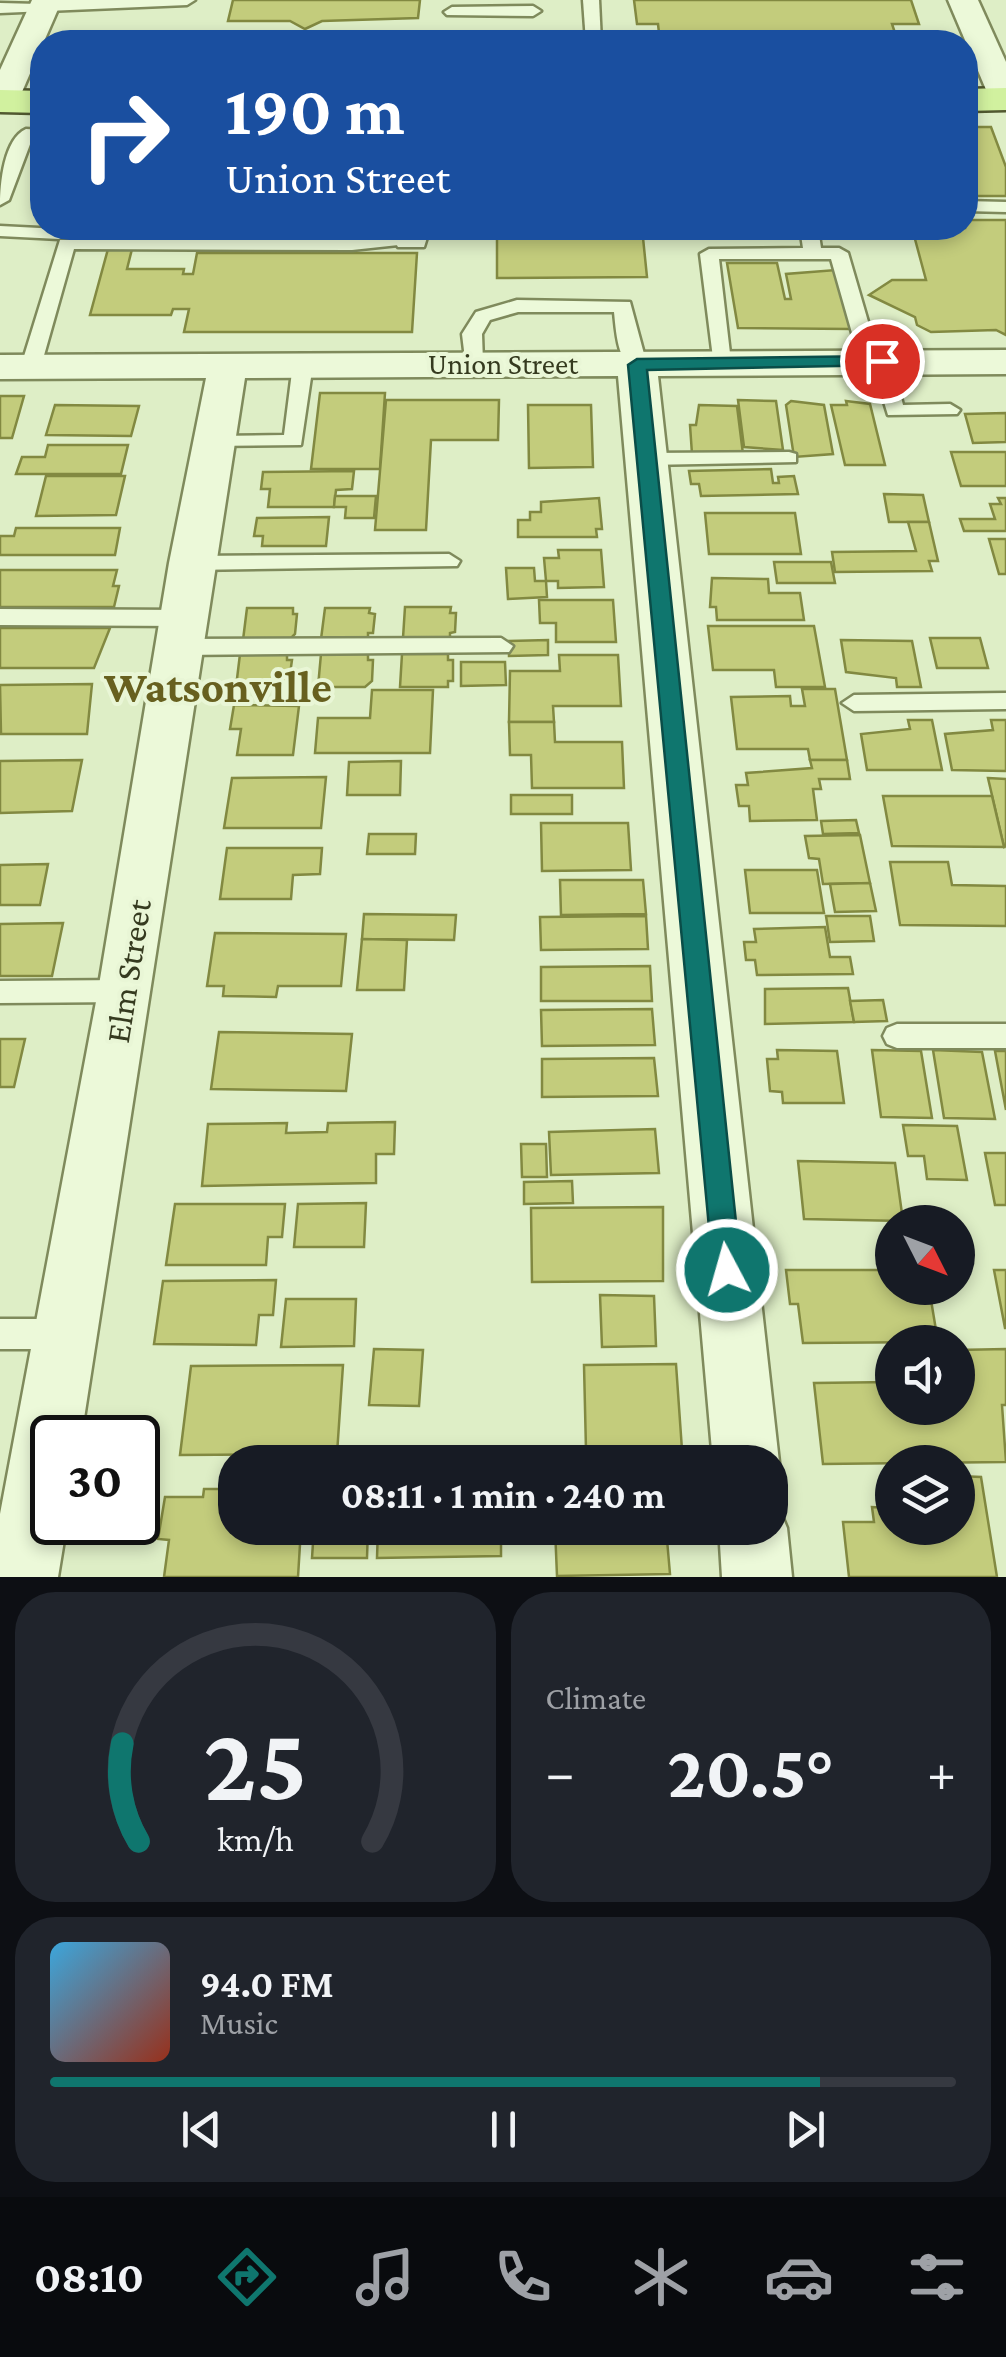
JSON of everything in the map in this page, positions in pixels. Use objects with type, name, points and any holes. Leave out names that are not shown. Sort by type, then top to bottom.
[{"type":"main road","points":[[978,100],[1006,99]]},
{"type":"main road","points":[[1,101],[30,102]]},
{"type":"street","points":[[963,0],[976,30]]},
{"type":"street","points":[[33,30],[45,4]]},
{"type":"street","points":[[978,35],[1006,99]]},
{"type":"street","points":[[1,101],[23,53]]},
{"type":"street","name":"Union Street","points":[[16,367],[1006,362]]},
{"type":"street","name":"Elm Street","points":[[23,1577],[126,991],[191,563],[228,365]]},
{"type":"street","points":[[637,365],[744,1445]]},
{"type":"street","points":[[754,1545],[758,1577]]},
{"type":"lane","points":[[0,8],[187,0]]},
{"type":"lane","points":[[591,0],[593,30]]},
{"type":"lane","points":[[452,12],[533,12]]},
{"type":"lane","points":[[0,200],[26,134],[30,134]]},
{"type":"lane","points":[[978,206],[1006,206]]},
{"type":"lane","points":[[0,231],[30,233]]},
{"type":"lane","points":[[16,367],[60,240]]},
{"type":"lane","points":[[239,240],[352,245],[377,240]]},
{"type":"lane","points":[[811,240],[813,252]]},
{"type":"lane","points":[[721,362],[708,254],[839,253],[895,411],[950,410]]},
{"type":"lane","points":[[473,364],[472,334],[483,316],[517,306],[622,306],[627,340],[637,365]]},
{"type":"lane","points":[[213,442],[294,441],[303,364]]},
{"type":"lane","points":[[647,459],[789,458]]},
{"type":"lane","points":[[191,563],[448,561]]},
{"type":"lane","points":[[0,616],[181,632],[501,646]]},
{"type":"lane","points":[[854,703],[1006,701]]},
{"type":"lane","points":[[0,992],[126,991]]},
{"type":"lane","points":[[896,1036],[1006,1036]]},
{"type":"lane","points":[[0,1334],[66,1334]]},
{"type":"building","points":[[233,0],[420,0],[418,18],[322,21],[305,29],[290,21],[228,21]]},
{"type":"building","points":[[634,0],[911,0],[919,24],[892,24],[894,30],[659,30],[658,24],[637,24]]},
{"type":"building","points":[[978,127],[991,127],[1006,167],[1006,196],[978,196]]},
{"type":"building","points":[[978,220],[1006,220],[1006,335],[996,330],[931,332],[917,325],[915,317],[869,295],[892,280],[926,280],[915,240],[978,240]]},
{"type":"building","points":[[497,240],[643,240],[647,277],[497,278]]},
{"type":"building","points":[[108,249],[132,249],[127,269],[184,269],[183,274],[193,274],[197,253],[417,253],[412,332],[184,332],[189,309],[173,309],[171,315],[90,315]]},
{"type":"building","points":[[727,263],[777,263],[785,299],[791,299],[786,274],[836,270],[850,329],[738,328]]},
{"type":"building","points":[[320,393],[385,393],[380,469],[311,469]]},
{"type":"building","points":[[0,396],[24,396],[12,438],[0,438]]},
{"type":"building","points":[[386,400],[499,400],[498,440],[431,440],[426,530],[375,530]]},
{"type":"building","points":[[738,400],[776,401],[783,450],[744,447]]},
{"type":"building","points":[[791,401],[824,405],[833,454],[794,457],[786,405]]},
{"type":"building","points":[[846,401],[870,404],[885,465],[845,465],[831,405],[847,405]]},
{"type":"building","points":[[55,405],[139,406],[131,436],[46,435]]},
{"type":"building","points":[[528,405],[591,405],[593,467],[529,468]]},
{"type":"building","points":[[699,405],[737,406],[743,454],[692,454],[690,425],[696,425]]},
{"type":"building","points":[[1006,413],[1006,442],[973,443],[965,414]]},
{"type":"building","points":[[48,445],[128,445],[121,474],[16,474],[22,457],[45,457]]},
{"type":"building","points":[[951,452],[1006,452],[1006,486],[961,486]]},
{"type":"building","points":[[771,469],[773,483],[779,483],[778,477],[794,476],[798,494],[701,496],[699,484],[691,484],[689,471]]},
{"type":"building","points":[[354,471],[352,489],[336,490],[334,507],[268,507],[270,489],[261,489],[263,472]]},
{"type":"building","points":[[46,476],[125,476],[116,515],[36,516]]},
{"type":"building","points":[[884,494],[923,495],[929,522],[889,522]]},
{"type":"building","points":[[335,496],[376,496],[374,518],[345,518],[346,507],[334,507]]},
{"type":"building","points":[[599,498],[602,529],[596,529],[597,537],[518,537],[518,520],[530,520],[530,512],[541,512],[541,502]]},
{"type":"building","points":[[998,498],[1006,498],[1006,531],[964,531],[960,519],[995,519],[990,504],[1001,504]]},
{"type":"building","points":[[705,513],[795,513],[801,554],[709,554]]},
{"type":"building","points":[[329,517],[326,546],[262,546],[263,536],[254,536],[257,518]]},
{"type":"building","points":[[908,522],[929,522],[938,561],[929,561],[932,571],[835,572],[832,552],[916,551]]},
{"type":"building","points":[[16,528],[120,528],[115,555],[0,555],[0,536],[14,536]]},
{"type":"building","points":[[989,539],[1006,539],[1006,574],[999,574]]},
{"type":"building","points":[[558,550],[601,550],[604,587],[558,588],[558,581],[546,581],[544,558],[559,558]]},
{"type":"building","points":[[774,562],[831,562],[835,583],[777,583]]},
{"type":"building","points":[[506,568],[534,568],[535,581],[546,581],[547,597],[508,599]]},
{"type":"building","points":[[0,570],[117,570],[113,586],[119,586],[114,607],[0,607]]},
{"type":"building","points":[[712,578],[768,579],[769,593],[800,593],[804,620],[717,620],[716,607],[710,607]]},
{"type":"building","points":[[539,600],[613,600],[616,642],[556,642],[556,623],[540,623]]},
{"type":"building","points":[[405,607],[451,607],[450,613],[456,613],[455,632],[450,633],[450,638],[403,638]]},
{"type":"building","points":[[247,608],[293,608],[293,614],[297,614],[295,634],[290,639],[243,640]]},
{"type":"building","points":[[325,608],[370,608],[369,613],[375,614],[373,633],[368,633],[368,639],[321,639]]},
{"type":"building","points":[[708,626],[814,626],[825,687],[776,687],[774,670],[713,670]]},
{"type":"building","points":[[0,628],[110,628],[94,668],[0,668]]},
{"type":"building","points":[[930,638],[980,638],[988,668],[937,668]]},
{"type":"building","points":[[548,640],[548,655],[509,656],[509,641]]},
{"type":"building","points":[[841,640],[912,641],[921,687],[897,687],[896,678],[846,672]]},
{"type":"building","points":[[240,654],[287,654],[287,660],[292,660],[289,681],[283,687],[236,687]]},
{"type":"building","points":[[321,654],[368,654],[368,660],[373,660],[372,681],[365,687],[318,687]]},
{"type":"building","points":[[402,654],[448,654],[448,660],[453,660],[453,681],[448,681],[448,687],[400,687]]},
{"type":"building","points":[[559,655],[618,655],[621,706],[553,706],[554,722],[509,722],[510,671],[560,671]]},
{"type":"building","points":[[461,662],[505,662],[506,685],[461,686]]},
{"type":"building","points":[[92,684],[87,734],[1,734],[0,685]]},
{"type":"building","points":[[802,689],[835,689],[847,760],[810,760],[808,749],[737,749],[731,697],[790,696],[791,706],[805,706]]},
{"type":"building","points":[[372,690],[433,690],[430,753],[315,753],[318,718],[370,718]]},
{"type":"building","points":[[234,705],[299,706],[293,755],[237,755],[241,729],[230,729]]},
{"type":"building","points":[[908,720],[932,720],[942,770],[867,770],[861,734],[910,729]]},
{"type":"building","points":[[991,720],[1006,720],[1006,771],[952,770],[945,734],[993,730]]},
{"type":"building","points":[[509,722],[554,722],[555,742],[622,742],[624,788],[532,788],[531,755],[510,755]]},
{"type":"building","points":[[82,760],[72,811],[0,813],[0,761]]},
{"type":"building","points":[[810,760],[847,760],[850,779],[819,779],[821,789],[813,789],[817,820],[750,821],[749,806],[739,806],[736,785],[748,785],[746,773],[812,768]]},
{"type":"building","points":[[401,761],[400,795],[347,795],[349,762]]},
{"type":"building","points":[[326,777],[321,828],[224,828],[232,778]]},
{"type":"building","points":[[988,778],[1006,779],[1004,847]]},
{"type":"building","points":[[511,795],[572,795],[572,814],[511,814]]},
{"type":"building","points":[[883,796],[992,796],[1004,847],[892,846]]},
{"type":"building","points":[[856,820],[859,833],[823,834],[821,821]]},
{"type":"building","points":[[541,823],[628,823],[631,870],[542,871]]},
{"type":"building","points":[[369,834],[416,834],[415,854],[367,854]]},
{"type":"building","points":[[860,835],[870,883],[823,884],[819,859],[809,858],[805,836]]},
{"type":"building","points":[[227,848],[322,848],[320,874],[293,875],[291,899],[220,899]]},
{"type":"building","points":[[890,862],[948,862],[952,885],[1006,886],[1006,926],[900,925]]},
{"type":"building","points":[[48,864],[40,905],[0,905],[0,865]]},
{"type":"building","points":[[745,870],[817,870],[824,913],[750,913]]},
{"type":"building","points":[[560,880],[643,880],[646,914],[561,915]]},
{"type":"building","points":[[870,883],[876,911],[835,912],[830,884]]},
{"type":"building","points":[[364,914],[456,915],[454,940],[362,939]]},
{"type":"building","points":[[646,916],[648,949],[541,950],[540,917]]},
{"type":"building","points":[[826,916],[870,916],[874,941],[830,942]]},
{"type":"building","points":[[63,923],[52,976],[0,976],[0,924]]},
{"type":"building","points":[[825,927],[830,957],[850,957],[853,974],[757,975],[755,960],[746,960],[744,942],[756,942],[754,929]]},
{"type":"building","points":[[215,933],[346,934],[341,986],[278,986],[276,997],[223,996],[224,986],[207,986]]},
{"type":"building","points":[[362,939],[407,940],[404,990],[357,990]]},
{"type":"building","points":[[650,966],[652,1001],[541,1001],[541,967]]},
{"type":"building","points":[[848,988],[854,1022],[765,1024],[765,989]]},
{"type":"building","points":[[883,1000],[887,1021],[854,1022],[850,1001]]},
{"type":"building","points":[[652,1009],[655,1045],[542,1046],[541,1010]]},
{"type":"building","points":[[219,1032],[352,1034],[346,1091],[211,1089]]},
{"type":"building","points":[[0,1039],[25,1039],[14,1087],[0,1087]]},
{"type":"building","points":[[777,1050],[837,1051],[844,1103],[783,1103],[782,1092],[770,1091],[767,1059],[778,1059]]},
{"type":"building","points":[[872,1050],[921,1051],[932,1118],[881,1117]]},
{"type":"building","points":[[933,1050],[982,1052],[995,1119],[944,1118]]},
{"type":"building","points":[[995,1051],[1006,1051],[1006,1110]]},
{"type":"building","points":[[654,1058],[658,1096],[542,1097],[542,1059]]},
{"type":"building","points":[[395,1122],[394,1154],[376,1154],[376,1183],[202,1186],[208,1124],[287,1123],[286,1133],[327,1132],[328,1123]]},
{"type":"building","points":[[903,1125],[957,1126],[967,1180],[927,1179],[924,1156],[908,1156]]},
{"type":"building","points":[[655,1129],[659,1173],[551,1175],[549,1132]]},
{"type":"building","points":[[521,1144],[546,1144],[547,1177],[522,1177]]},
{"type":"building","points":[[985,1153],[1006,1153],[1006,1205],[995,1205]]},
{"type":"building","points":[[798,1161],[895,1163],[901,1205],[875,1205],[875,1220],[804,1219]]},
{"type":"building","points":[[572,1181],[573,1203],[524,1204],[524,1182]]},
{"type":"building","points":[[366,1203],[364,1247],[294,1247],[298,1204]]},
{"type":"building","points":[[175,1204],[285,1204],[282,1237],[268,1237],[266,1265],[166,1265]]},
{"type":"building","points":[[663,1207],[663,1281],[532,1282],[531,1208]]},
{"type":"building","points":[[786,1270],[875,1270],[875,1305],[932,1305],[935,1325],[875,1325],[875,1342],[803,1343],[798,1304],[790,1304]]},
{"type":"building","points":[[994,1270],[1006,1270],[1006,1328],[1005,1328]]},
{"type":"building","points":[[276,1280],[273,1315],[259,1315],[256,1345],[154,1344],[163,1281]]},
{"type":"building","points":[[600,1295],[654,1296],[656,1346],[602,1347]]},
{"type":"building","points":[[286,1299],[356,1299],[354,1346],[281,1347]]},
{"type":"building","points":[[374,1349],[423,1350],[419,1406],[369,1405]]},
{"type":"building","points":[[1006,1349],[1006,1405],[1002,1405],[1006,1462],[975,1462],[975,1445],[875,1445],[875,1463],[823,1464],[814,1383],[875,1382],[875,1425],[975,1425],[975,1350]]},
{"type":"building","points":[[676,1364],[682,1445],[586,1445],[584,1365]]},
{"type":"building","points":[[343,1365],[338,1445],[218,1445],[218,1455],[180,1455],[191,1366]]},
{"type":"building","points":[[975,1477],[981,1477],[997,1577],[849,1577],[843,1522],[874,1522],[872,1507],[875,1507],[875,1545],[975,1545]]},
{"type":"building","points":[[204,1489],[218,1489],[218,1545],[300,1545],[298,1577],[164,1577],[169,1540],[160,1539],[160,1527],[165,1497],[203,1497]]},
{"type":"building","points":[[313,1545],[367,1545],[367,1558],[312,1558]]},
{"type":"building","points":[[377,1545],[501,1545],[501,1556],[377,1558]]},
{"type":"building","points":[[556,1545],[667,1545],[670,1574],[557,1576]]},
{"type":"district","name":"Watsonville","points":[[218,686]]},
{"type":"route","points":[[727,1270],[637,365],[882,361]]}]
